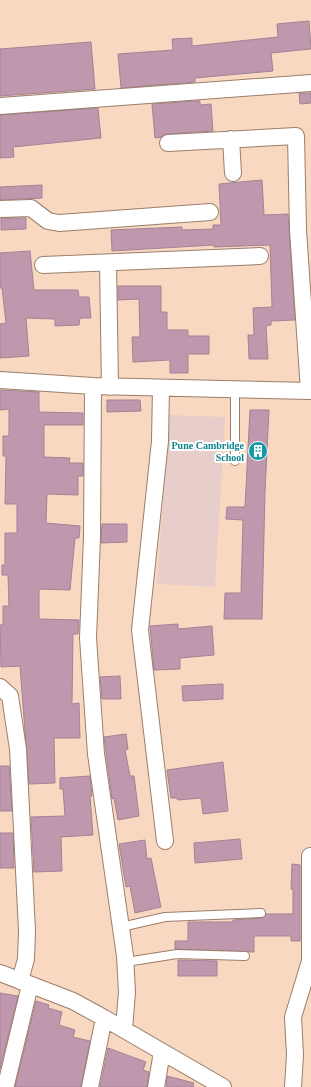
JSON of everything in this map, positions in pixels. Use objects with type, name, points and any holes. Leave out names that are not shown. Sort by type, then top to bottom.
[{"type":"street","points":[[0,106],[311,83]]},
{"type":"street","points":[[0,380],[110,387],[310,391],[298,230],[296,136],[168,143]]},
{"type":"street","points":[[231,140],[233,173]]},
{"type":"street","points":[[0,209],[31,208],[48,221],[59,223],[210,212]]},
{"type":"street","points":[[43,265],[260,256]]},
{"type":"street","points":[[108,263],[110,387]]},
{"type":"street","points":[[93,386],[92,537],[88,638],[96,754],[126,962],[127,992],[124,1029]]},
{"type":"street","points":[[161,388],[160,441],[140,630],[165,841]]},
{"type":"street","points":[[0,687],[10,696],[18,749],[27,931],[25,983],[6,1085]]},
{"type":"street","points":[[293,1087],[295,1055],[293,1017],[310,961],[310,856]]},
{"type":"street","points":[[0,973],[72,1002],[104,1018],[215,1085]]},
{"type":"street","points":[[90,1087],[104,1018]]},
{"type":"street","points":[[156,1087],[162,1052]]},
{"type":"lane","points":[[235,390],[235,461]]},
{"type":"lane","points":[[121,927],[164,917],[261,913]]},
{"type":"lane","points":[[126,962],[177,954],[245,956]]},
{"type":"shaded area","points":[[169,415],[225,417],[215,587],[157,584]]},
{"type":"building","points":[[309,21],[311,49],[271,53],[273,71],[195,78],[195,82],[121,88],[118,54],[173,50],[172,39],[192,38],[192,46],[278,37],[277,24]]},
{"type":"building","points":[[91,42],[95,89],[0,96],[0,49]]},
{"type":"building","points":[[299,93],[311,93],[311,103],[300,104]]},
{"type":"building","points":[[200,101],[200,105],[211,104],[213,131],[167,134],[155,138],[152,104]]},
{"type":"building","points":[[98,108],[101,138],[13,147],[14,157],[0,158],[0,115]]},
{"type":"building","points":[[262,180],[264,215],[288,214],[295,320],[271,321],[271,325],[266,326],[268,359],[249,359],[248,335],[254,335],[253,308],[272,307],[270,245],[214,247],[214,245],[112,251],[111,230],[182,227],[182,230],[213,229],[213,225],[221,225],[219,184]]},
{"type":"building","points":[[42,185],[42,198],[0,200],[0,187]]},
{"type":"building","points":[[1,218],[26,218],[26,229],[1,230]]},
{"type":"building","points":[[30,251],[34,290],[78,290],[79,297],[89,297],[91,318],[80,318],[79,325],[55,326],[55,319],[26,318],[29,356],[0,358],[0,324],[6,323],[2,288],[0,288],[0,253]]},
{"type":"building","points":[[118,286],[161,286],[161,312],[167,312],[167,330],[188,330],[188,336],[209,336],[209,354],[188,354],[188,373],[170,373],[170,360],[133,362],[132,337],[140,337],[139,299],[118,300]]},
{"type":"building","points":[[0,390],[39,392],[39,412],[83,413],[83,425],[44,425],[44,457],[70,458],[69,463],[83,463],[83,476],[78,476],[78,495],[47,494],[46,523],[80,526],[79,538],[75,538],[70,590],[39,589],[39,619],[79,620],[78,634],[73,634],[72,704],[79,703],[80,738],[54,738],[55,783],[29,784],[20,666],[1,667],[0,625],[3,625],[3,606],[9,606],[8,575],[2,575],[2,565],[5,565],[5,533],[17,533],[17,504],[5,504],[6,456],[3,456],[3,436],[9,436],[9,409],[0,410]]},
{"type":"building","points":[[107,400],[140,400],[141,411],[107,412]]},
{"type":"building","points":[[250,410],[269,410],[265,492],[262,619],[224,619],[225,593],[241,593],[243,520],[226,519],[227,507],[245,507]]},
{"type":"building","points":[[102,524],[127,524],[127,542],[101,543]]},
{"type":"building","points":[[178,624],[178,629],[212,626],[214,655],[180,658],[180,669],[154,670],[150,626]]},
{"type":"building","points":[[120,676],[121,699],[102,699],[100,677]]},
{"type":"building","points":[[223,684],[223,699],[183,701],[182,686]]},
{"type":"building","points":[[126,734],[128,749],[125,750],[130,776],[134,776],[139,816],[118,820],[114,798],[112,799],[104,737]]},
{"type":"building","points":[[223,762],[228,811],[203,814],[201,798],[178,800],[176,798],[171,798],[167,770]]},
{"type":"building","points":[[0,766],[9,766],[12,811],[0,811]]},
{"type":"building","points":[[90,776],[93,835],[61,837],[62,871],[34,872],[31,817],[65,816],[63,789],[60,789],[60,778]]},
{"type":"building","points":[[0,833],[13,833],[14,868],[0,868]]},
{"type":"building","points":[[240,839],[242,859],[195,863],[194,843]]},
{"type":"building","points":[[145,840],[147,859],[151,858],[161,907],[135,913],[130,886],[126,887],[119,844]]},
{"type":"building","points":[[292,864],[300,865],[300,941],[291,941],[291,936],[254,936],[254,952],[175,949],[175,941],[188,941],[188,922],[233,922],[233,920],[262,918],[266,914],[293,913],[293,889],[291,889]]},
{"type":"building","points":[[178,960],[217,961],[217,976],[178,976]]},
{"type":"building","points":[[0,993],[18,996],[0,1069]]},
{"type":"building","points":[[36,1001],[49,1005],[48,1008],[62,1012],[59,1025],[75,1030],[73,1037],[90,1041],[81,1087],[15,1087]]},
{"type":"building","points":[[108,1048],[146,1062],[143,1070],[149,1072],[147,1087],[100,1087]]},
{"type":"building","points":[[167,1076],[194,1083],[193,1087],[166,1087]]},
{"type":"place","name":"Pune Cambridge School","points":[[258,451]]}]
